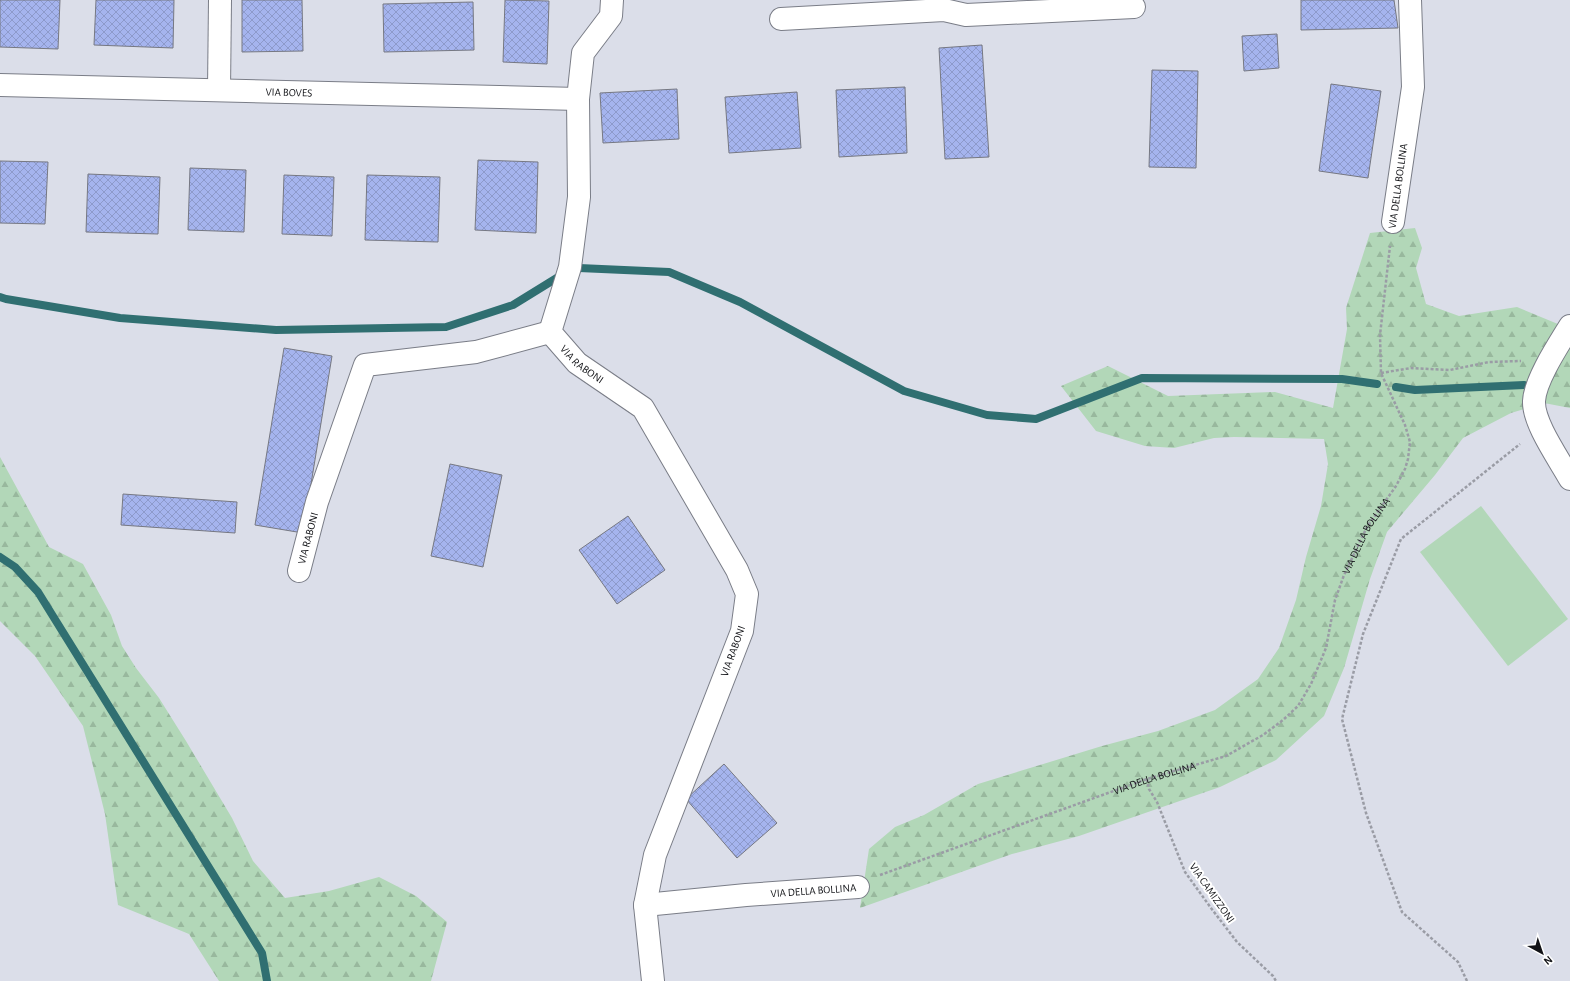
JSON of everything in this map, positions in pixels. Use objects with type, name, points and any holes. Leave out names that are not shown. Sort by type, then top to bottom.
[{"type":"street","points":[[219,90],[220,0]]},
{"type":"street","points":[[550,332],[570,267],[579,197],[578,99],[583,53],[611,16],[612,0]]},
{"type":"street","name":"VIA DELLA BOLLINA","points":[[1393,222],[1414,87],[1410,0]]},
{"type":"street","points":[[781,18],[944,5],[966,15],[1134,7]]},
{"type":"street","name":"VIA BOVES","points":[[0,85],[578,99]]},
{"type":"street","points":[[1570,326],[1549,359],[1535,393],[1534,402],[1542,430],[1570,479]]},
{"type":"street","name":"VIA RABONI","points":[[299,572],[317,502],[365,365],[476,352],[550,332],[577,364],[643,408],[737,570],[747,594],[742,631],[655,855],[645,905],[652,981]]},
{"type":"street","name":"VIA DELLA BOLLINA","points":[[645,905],[746,895],[858,887]]},
{"type":"path","name":"VIA DELLA BOLLINA","points":[[858,887],[888,871],[1147,779],[1226,756],[1250,743],[1279,723],[1298,706],[1311,684],[1326,648],[1335,600],[1344,575],[1367,528],[1396,486],[1405,469],[1408,458],[1410,442],[1405,425],[1380,373],[1380,335],[1393,222]]},
{"type":"path","points":[[1380,373],[1411,368],[1450,370],[1489,362],[1549,359]]},
{"type":"path","points":[[1468,981],[1458,962],[1402,912],[1366,813],[1342,719],[1363,634],[1401,539],[1518,445],[1542,430]]},
{"type":"path","name":"VIA CAMIZZONI","points":[[1147,779],[1149,789],[1157,802],[1185,872],[1210,908],[1237,942],[1273,976],[1276,981]]},
{"type":"green space","points":[[1415,228],[1422,248],[1416,268],[1426,304],[1459,316],[1517,307],[1570,329],[1570,408],[1544,403],[1511,413],[1463,438],[1435,475],[1387,532],[1370,579],[1344,668],[1324,716],[1276,760],[1220,787],[1079,836],[1012,854],[860,908],[869,849],[895,827],[924,815],[978,784],[1102,746],[1158,731],[1215,710],[1258,679],[1279,648],[1296,600],[1306,557],[1321,506],[1328,464],[1324,439],[1234,437],[1214,438],[1174,448],[1145,446],[1096,431],[1061,386],[1108,366],[1168,396],[1275,392],[1333,408],[1347,329],[1346,308],[1370,233]]},
{"type":"green space","points":[[0,457],[49,547],[83,564],[111,615],[122,646],[136,668],[159,698],[186,741],[232,818],[253,861],[285,898],[329,891],[379,877],[416,896],[447,922],[431,981],[219,981],[189,934],[118,905],[105,814],[83,726],[35,656],[0,621]]},
{"type":"green space","points":[[1481,506],[1568,619],[1508,666],[1420,552]]},
{"type":"building","points":[[0,0],[60,0],[58,49],[0,47]]},
{"type":"building","points":[[96,0],[174,0],[173,48],[94,45]]},
{"type":"building","points":[[242,0],[302,0],[303,51],[242,52]]},
{"type":"building","points":[[505,0],[549,1],[547,64],[503,62]]},
{"type":"building","points":[[1301,0],[1394,0],[1398,28],[1301,30]]},
{"type":"building","points":[[473,2],[474,50],[384,52],[383,4]]},
{"type":"building","points":[[1277,34],[1279,68],[1244,71],[1242,36]]},
{"type":"building","points":[[982,45],[989,157],[945,159],[939,48]]},
{"type":"building","points":[[1152,70],[1198,71],[1196,168],[1149,167]]},
{"type":"building","points":[[1331,84],[1381,91],[1368,178],[1319,171]]},
{"type":"building","points":[[905,87],[907,153],[839,157],[836,90]]},
{"type":"building","points":[[677,89],[679,139],[603,143],[600,93]]},
{"type":"building","points":[[797,92],[801,148],[729,153],[725,97]]},
{"type":"building","points":[[478,160],[538,162],[536,233],[475,230]]},
{"type":"building","points":[[0,161],[48,162],[45,224],[0,223]]},
{"type":"building","points":[[190,168],[246,170],[244,232],[188,230]]},
{"type":"building","points":[[88,174],[160,177],[158,234],[86,232]]},
{"type":"building","points":[[284,175],[334,177],[332,236],[282,234]]},
{"type":"building","points":[[367,175],[440,177],[438,242],[365,240]]},
{"type":"building","points":[[284,348],[332,356],[303,533],[255,525]]},
{"type":"building","points":[[450,464],[502,475],[483,567],[431,556]]},
{"type":"building","points":[[123,494],[237,502],[235,533],[121,525]]},
{"type":"building","points":[[628,516],[665,570],[617,604],[579,550]]},
{"type":"building","points":[[724,764],[777,823],[737,858],[686,799]]},
{"type":"waterway","points":[[579,268],[669,272],[740,302],[904,391],[987,415],[1036,419],[1142,378],[1342,379],[1377,384]]},
{"type":"waterway","points":[[0,297],[120,318],[276,330],[446,327],[513,305],[560,276]]},
{"type":"waterway","points":[[1396,387],[1415,390],[1524,385]]},
{"type":"waterway","points":[[0,557],[15,567],[38,592],[262,953],[267,981]]}]
